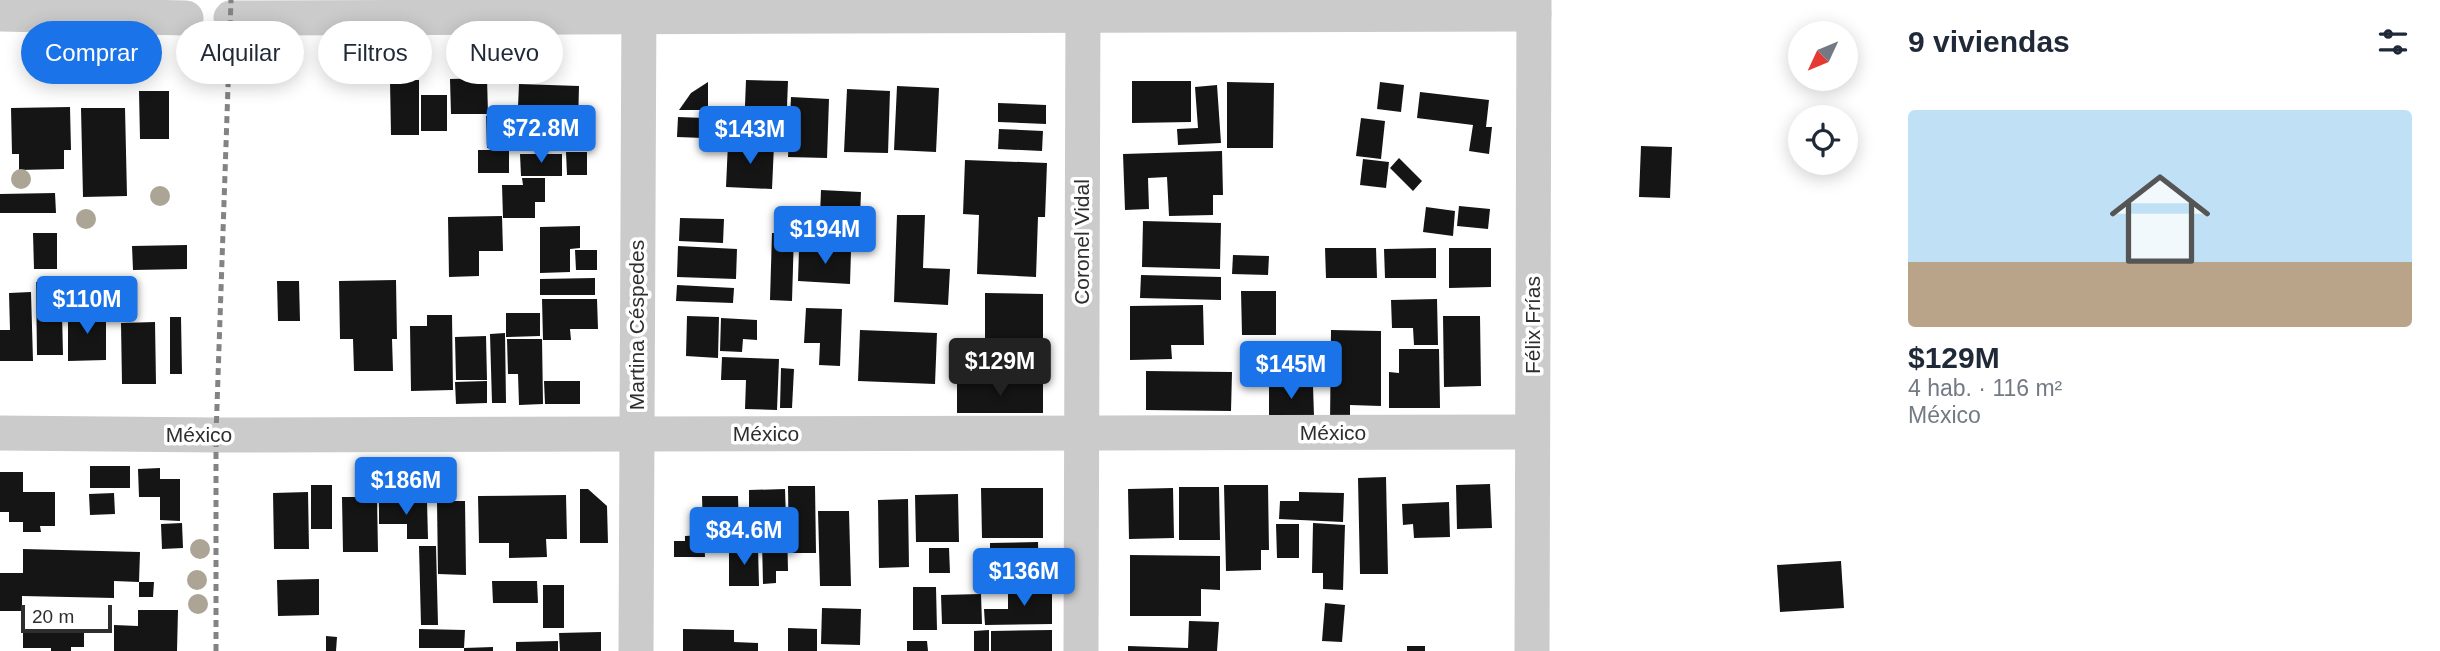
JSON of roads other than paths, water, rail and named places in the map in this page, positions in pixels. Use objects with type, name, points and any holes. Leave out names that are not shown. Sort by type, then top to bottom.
[{"type":"street","points":[[231,18],[639,8],[1534,7]]},
{"type":"street","name":"Félix Frías","points":[[1531,651],[1534,7]]},
{"type":"street","name":"Martina Céspedes","points":[[636,651],[639,8]]},
{"type":"street","name":"Coronel Vidal","points":[[1081,651],[1083,8]]},
{"type":"street","points":[[0,14],[186,18]]},
{"type":"street","name":"México","points":[[0,433],[216,435],[1532,432]]},
{"type":"railway","points":[[216,651],[216,435],[231,0]]}]
